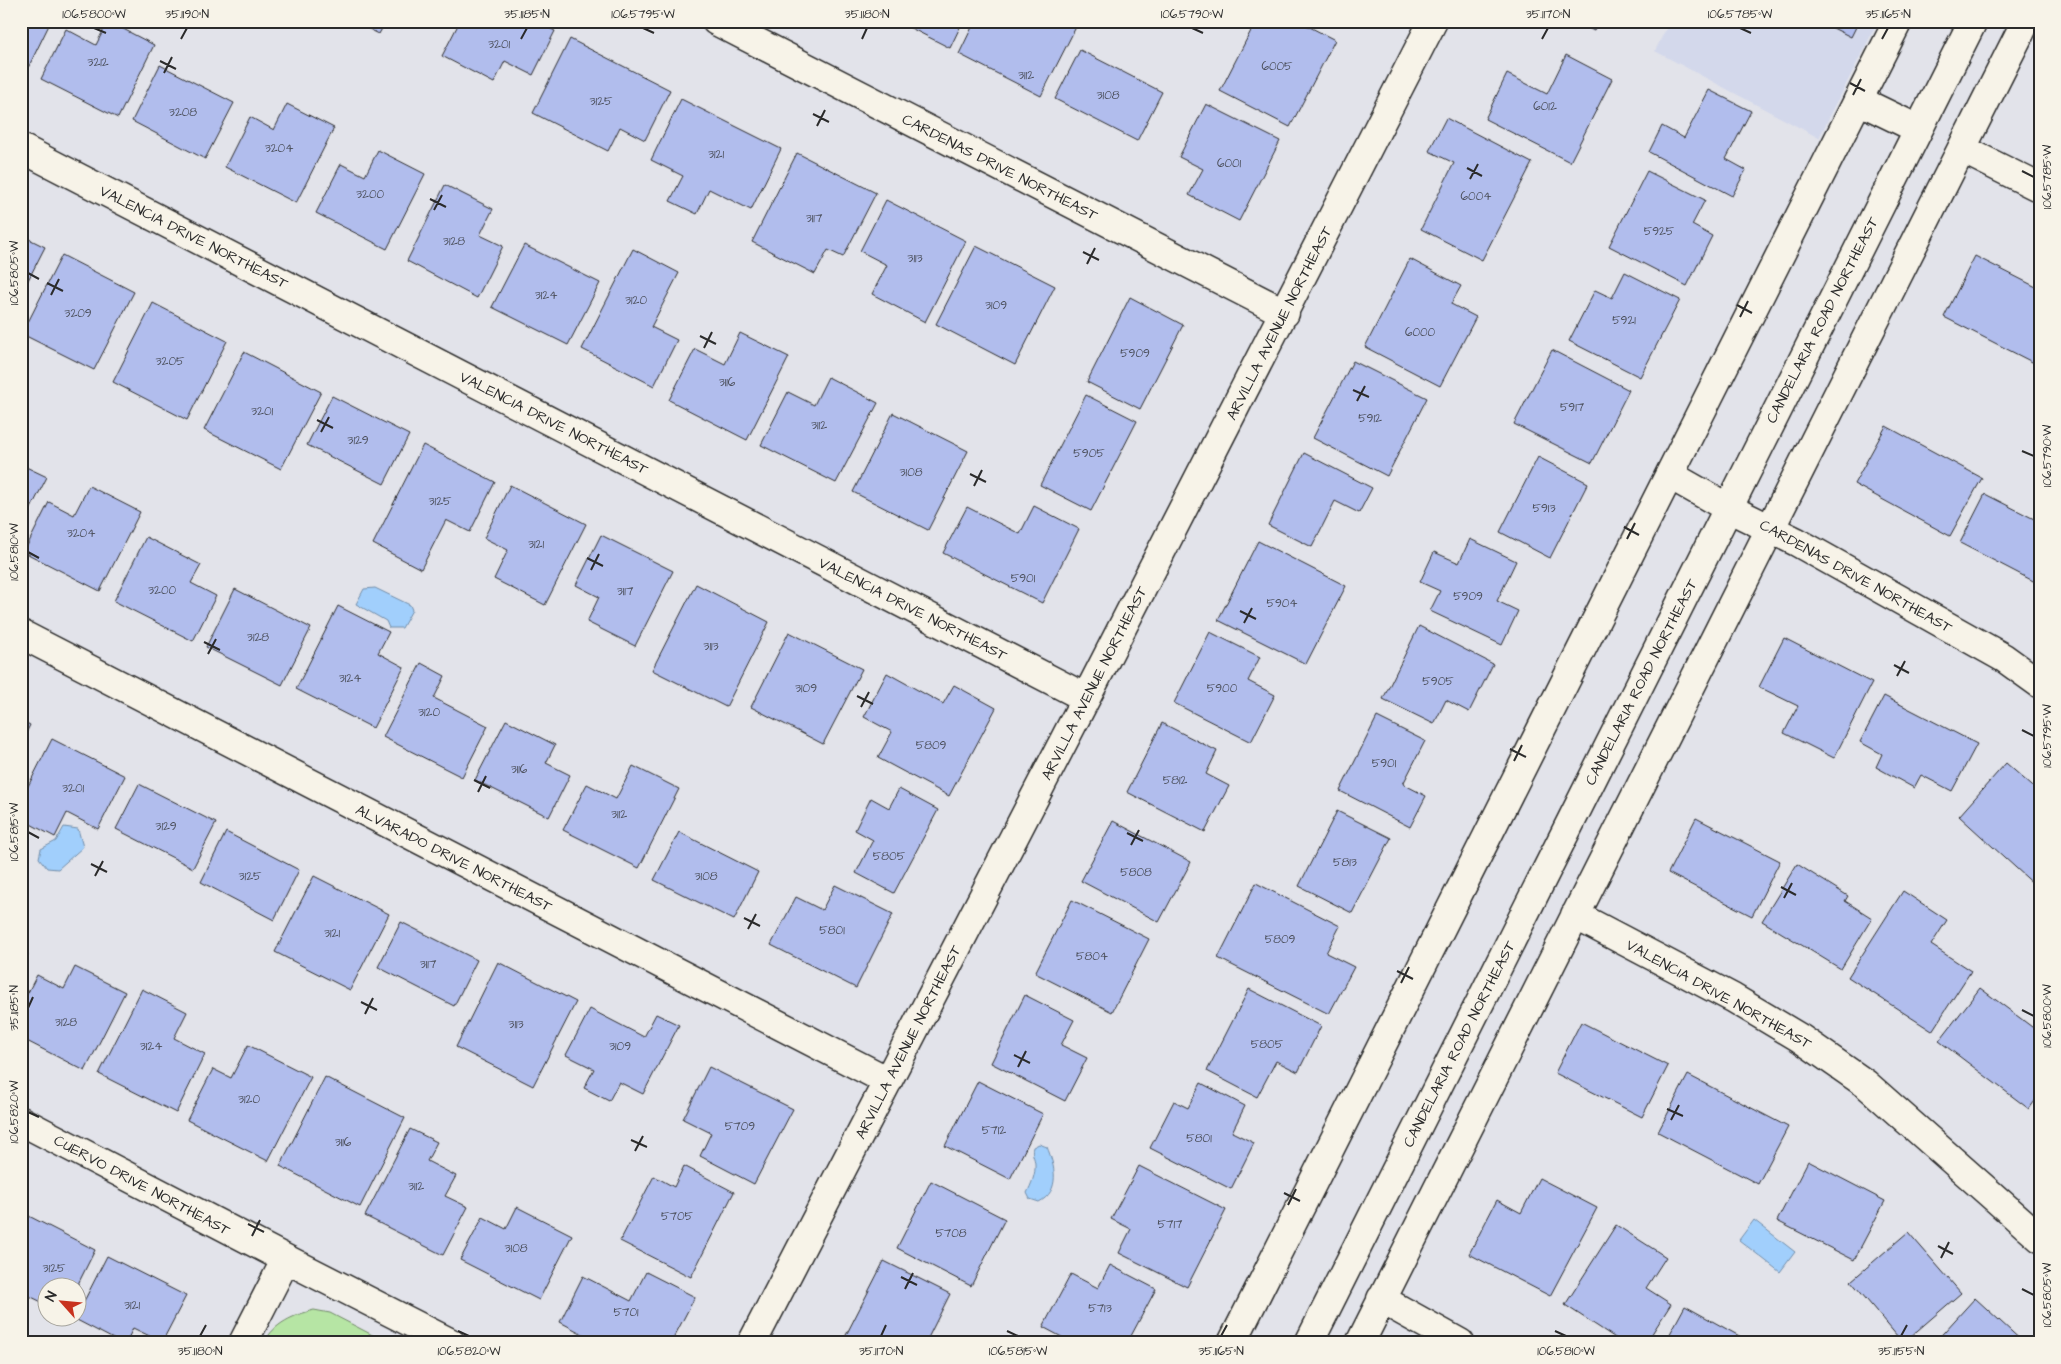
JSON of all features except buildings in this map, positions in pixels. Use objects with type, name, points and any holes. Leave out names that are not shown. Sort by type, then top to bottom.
[{"type":"street","name":"CARDENAS DRIVE NORTHEAST","points":[[716,21],[1284,313]]},
{"type":"street","name":"ARVILLA AVENUE NORTHEAST","points":[[752,1343],[1086,698],[1433,21]]},
{"type":"street","points":[[1232,1343],[1898,21]]},
{"type":"street","name":"CANDELARIA ROAD NORTHEAST","points":[[1309,1343],[1973,21]]},
{"type":"street","points":[[1360,1343],[2026,21]]},
{"type":"street","points":[[1858,100],[1918,129]]},
{"type":"street","name":"VALENCIA DRIVE NORTHEAST","points":[[21,148],[1086,698]]},
{"type":"street","points":[[1962,148],[2040,188]]},
{"type":"street","name":"CARDENAS DRIVE NORTHEAST","points":[[1670,475],[1728,508],[1770,528],[2004,658],[2040,684]]},
{"type":"street","name":"ALVARADO DRIVE NORTHEAST","points":[[21,634],[888,1081]]},
{"type":"street","name":"VALENCIA DRIVE NORTHEAST","points":[[1575,915],[1733,998],[1800,1038],[1866,1084],[2040,1238]]},
{"type":"street","name":"CUERVO DRIVE NORTHEAST","points":[[21,1121],[451,1343]]},
{"type":"street","points":[[243,1343],[286,1259]]},
{"type":"street","points":[[1381,1299],[1460,1343]]},
{"type":"shaded area","points":[[1670,21],[1878,21],[1819,138],[1655,51]]},
{"type":"green space","points":[[314,1310],[330,1313],[388,1343],[264,1343],[273,1330],[285,1321],[299,1314]]},
{"type":"water","points":[[375,588],[410,605],[412,610],[402,628],[389,628],[386,621],[356,604],[364,589]]},
{"type":"water","points":[[64,827],[78,829],[83,847],[58,869],[47,868],[39,858],[41,849],[56,841]]},
{"type":"water","points":[[1039,1144],[1047,1147],[1054,1170],[1054,1178],[1051,1191],[1039,1202],[1030,1199],[1027,1193],[1035,1172],[1033,1147]]},
{"type":"water","points":[[1754,1220],[1795,1252],[1780,1272],[1739,1240]]}]
